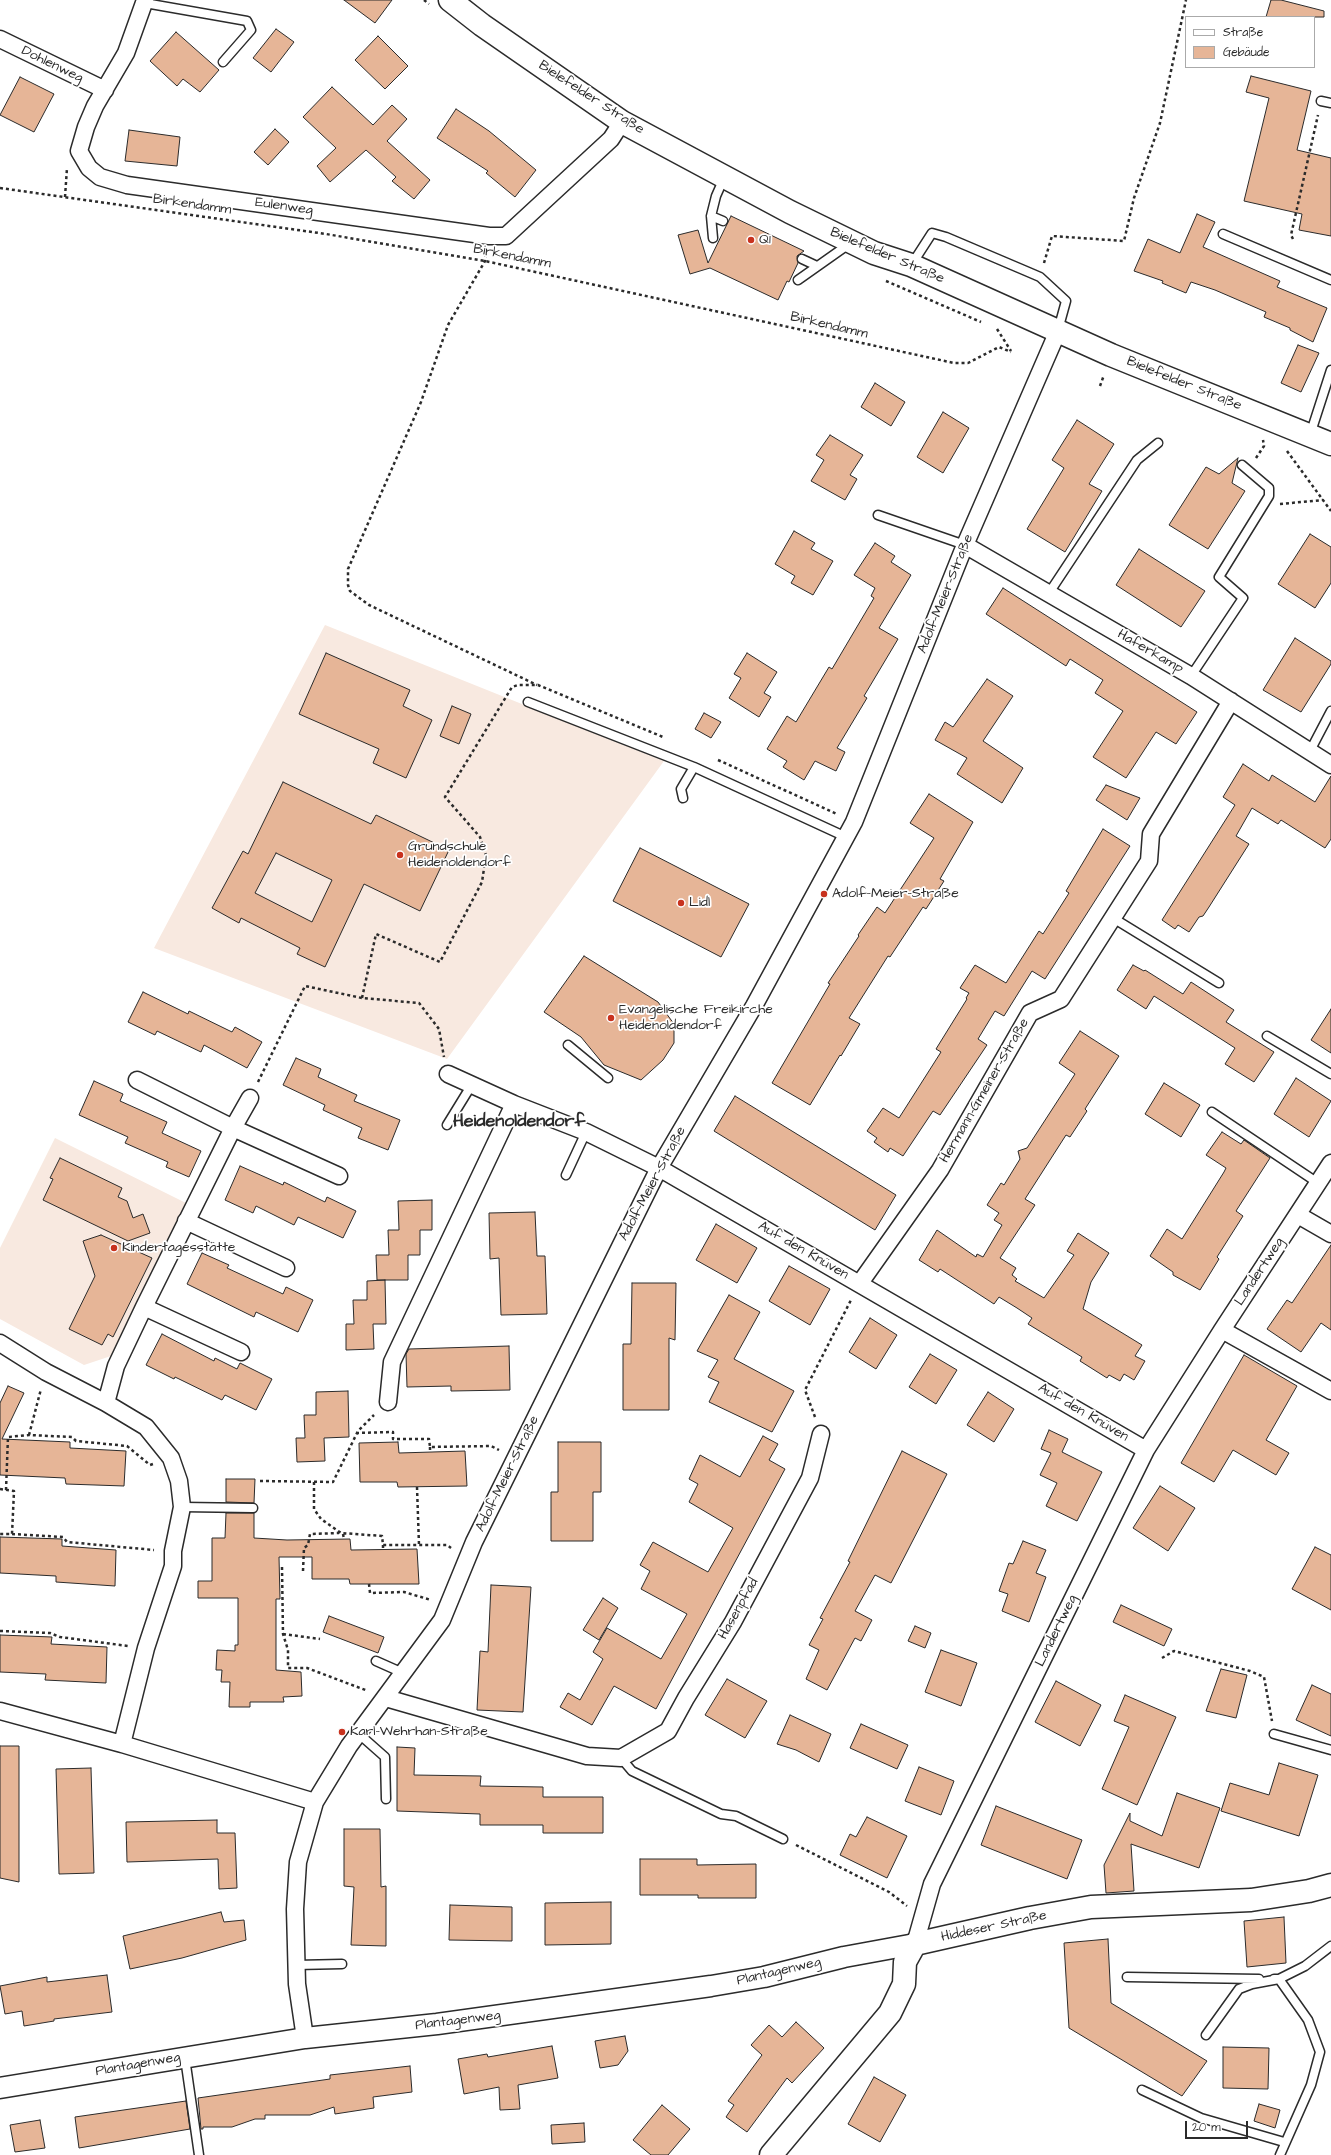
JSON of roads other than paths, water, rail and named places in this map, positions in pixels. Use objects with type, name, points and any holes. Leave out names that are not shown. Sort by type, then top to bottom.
[{"type":"main road","name":"Bielefelder Straße","points":[[450,0],[482,25],[622,122],[724,178],[874,253],[912,265],[1111,355],[1331,444]]},
{"type":"main road","name":"Hiddeser Straße","points":[[915,1944],[1030,1918],[1091,1907],[1250,1900],[1310,1891],[1331,1885]]},
{"type":"main road","points":[[771,2155],[890,2013],[904,1984],[905,1962],[915,1944]]},
{"type":"street","name":"Eulenweg","points":[[145,1],[126,53],[86,127],[80,151],[90,168],[100,177],[127,185],[489,236],[506,236],[611,139],[622,122]]},
{"type":"street","name":"Dohlenweg","points":[[0,39],[105,90]]},
{"type":"street","name":"Adolf-Meier-Straße","points":[[305,2038],[296,1965],[294,1915],[298,1862],[315,1802],[349,1746],[386,1698],[403,1672],[442,1620],[469,1556],[516,1458],[659,1168],[754,1006],[846,837],[857,815],[965,545],[1058,331]]},
{"type":"street","name":"Haferkamp","points":[[965,545],[1191,676],[1331,765]]},
{"type":"street","name":"Hermann-Gmeiner-Straße","points":[[860,1283],[940,1170],[1030,1013],[1061,999],[1113,918],[1149,861],[1151,834],[1232,701]]},
{"type":"street","name":"Auf den Knüven","points":[[448,1074],[471,1086],[586,1132],[659,1168],[860,1283],[1146,1450]]},
{"type":"street","points":[[137,1080],[233,1128],[339,1176]]},
{"type":"street","points":[[106,1403],[116,1366],[144,1306],[233,1128],[250,1098]]},
{"type":"street","points":[[388,1402],[392,1362],[514,1104]]},
{"type":"street","name":"Landertweg","points":[[915,1944],[926,1910],[932,1884],[1146,1450],[1331,1163]]},
{"type":"street","points":[[1298,1215],[1331,1234]]},
{"type":"street","points":[[186,1221],[286,1268]]},
{"type":"street","points":[[144,1306],[241,1352]]},
{"type":"street","points":[[1222,1330],[1331,1390]]},
{"type":"street","points":[[1,1345],[46,1372],[106,1403],[146,1427],[171,1458],[179,1481],[182,1507],[173,1551],[173,1566],[146,1648],[122,1744]]},
{"type":"street","name":"Hasenpfad","points":[[621,1758],[668,1731],[686,1698],[733,1622],[810,1478],[821,1434]]},
{"type":"street","points":[[386,1698],[587,1756],[621,1758]]},
{"type":"street","points":[[0,1711],[122,1744],[315,1802]]},
{"type":"street","name":"Plantagenweg","points":[[0,2088],[305,2038],[437,2024],[711,1986],[764,1977],[844,1957],[915,1944]]},
{"type":"lane","points":[[145,1],[246,21],[251,30],[223,62]]},
{"type":"lane","points":[[1321,101],[1331,103]]},
{"type":"lane","points":[[713,238],[712,216],[716,196],[724,178]]},
{"type":"lane","points":[[712,216],[723,221]]},
{"type":"lane","points":[[912,265],[932,233],[953,240],[1040,277],[1066,301],[1058,331]]},
{"type":"lane","points":[[1223,234],[1331,280]]},
{"type":"lane","points":[[798,280],[851,242]]},
{"type":"lane","points":[[802,259],[817,266]]},
{"type":"lane","points":[[1310,435],[1331,370]]},
{"type":"lane","points":[[1050,593],[1137,460],[1158,443]]},
{"type":"lane","points":[[1191,676],[1243,598],[1219,577],[1269,496],[1269,488],[1242,465]]},
{"type":"lane","points":[[878,515],[965,545]]},
{"type":"lane","points":[[528,702],[694,767],[846,837]]},
{"type":"lane","points":[[1310,751],[1331,711]]},
{"type":"lane","points":[[683,798],[681,789],[694,767]]},
{"type":"lane","points":[[1113,918],[1219,983]]},
{"type":"lane","points":[[1267,1036],[1331,1074]]},
{"type":"lane","points":[[568,1045],[608,1078]]},
{"type":"lane","points":[[447,1125],[471,1086]]},
{"type":"lane","points":[[1212,1112],[1318,1184]]},
{"type":"lane","points":[[566,1175],[586,1132]]},
{"type":"lane","points":[[182,1507],[253,1508]]},
{"type":"lane","points":[[376,1661],[403,1672]]},
{"type":"lane","points":[[359,1734],[385,1757],[386,1799]]},
{"type":"lane","points":[[1274,1734],[1331,1750]]},
{"type":"lane","points":[[621,1758],[632,1771],[721,1814],[736,1816],[783,1839]]},
{"type":"lane","points":[[1206,2035],[1239,1989],[1252,1984],[1279,1979],[1305,1966],[1331,1946]]},
{"type":"lane","points":[[296,1965],[342,1964]]},
{"type":"lane","points":[[1128,1977],[1279,1979]]},
{"type":"lane","points":[[1279,1979],[1308,2020],[1320,2052],[1311,2085],[1297,2118],[1284,2142],[1280,2155]]},
{"type":"lane","points":[[185,2057],[198,2155]]},
{"type":"lane","points":[[1142,2090],[1201,2118],[1284,2142]]},
{"type":"place","name":"Q1","points":[[751,240]]},
{"type":"place","name":"Grundschule Heidenoldendorf","points":[[400,855]]},
{"type":"place","name":"Adolf-Meier-Straße","points":[[824,894]]},
{"type":"place","name":"Lidl","points":[[681,903]]},
{"type":"place","name":"Evangelische Freikirche Heidenoldendorf","points":[[611,1018]]},
{"type":"place","name":"Kindertagesstätte","points":[[114,1248]]},
{"type":"place","name":"Karl-Wehrhan-Straße","points":[[342,1732]]},
{"type":"district","name":"Heidenoldendorf","points":[[519,1122]]}]
